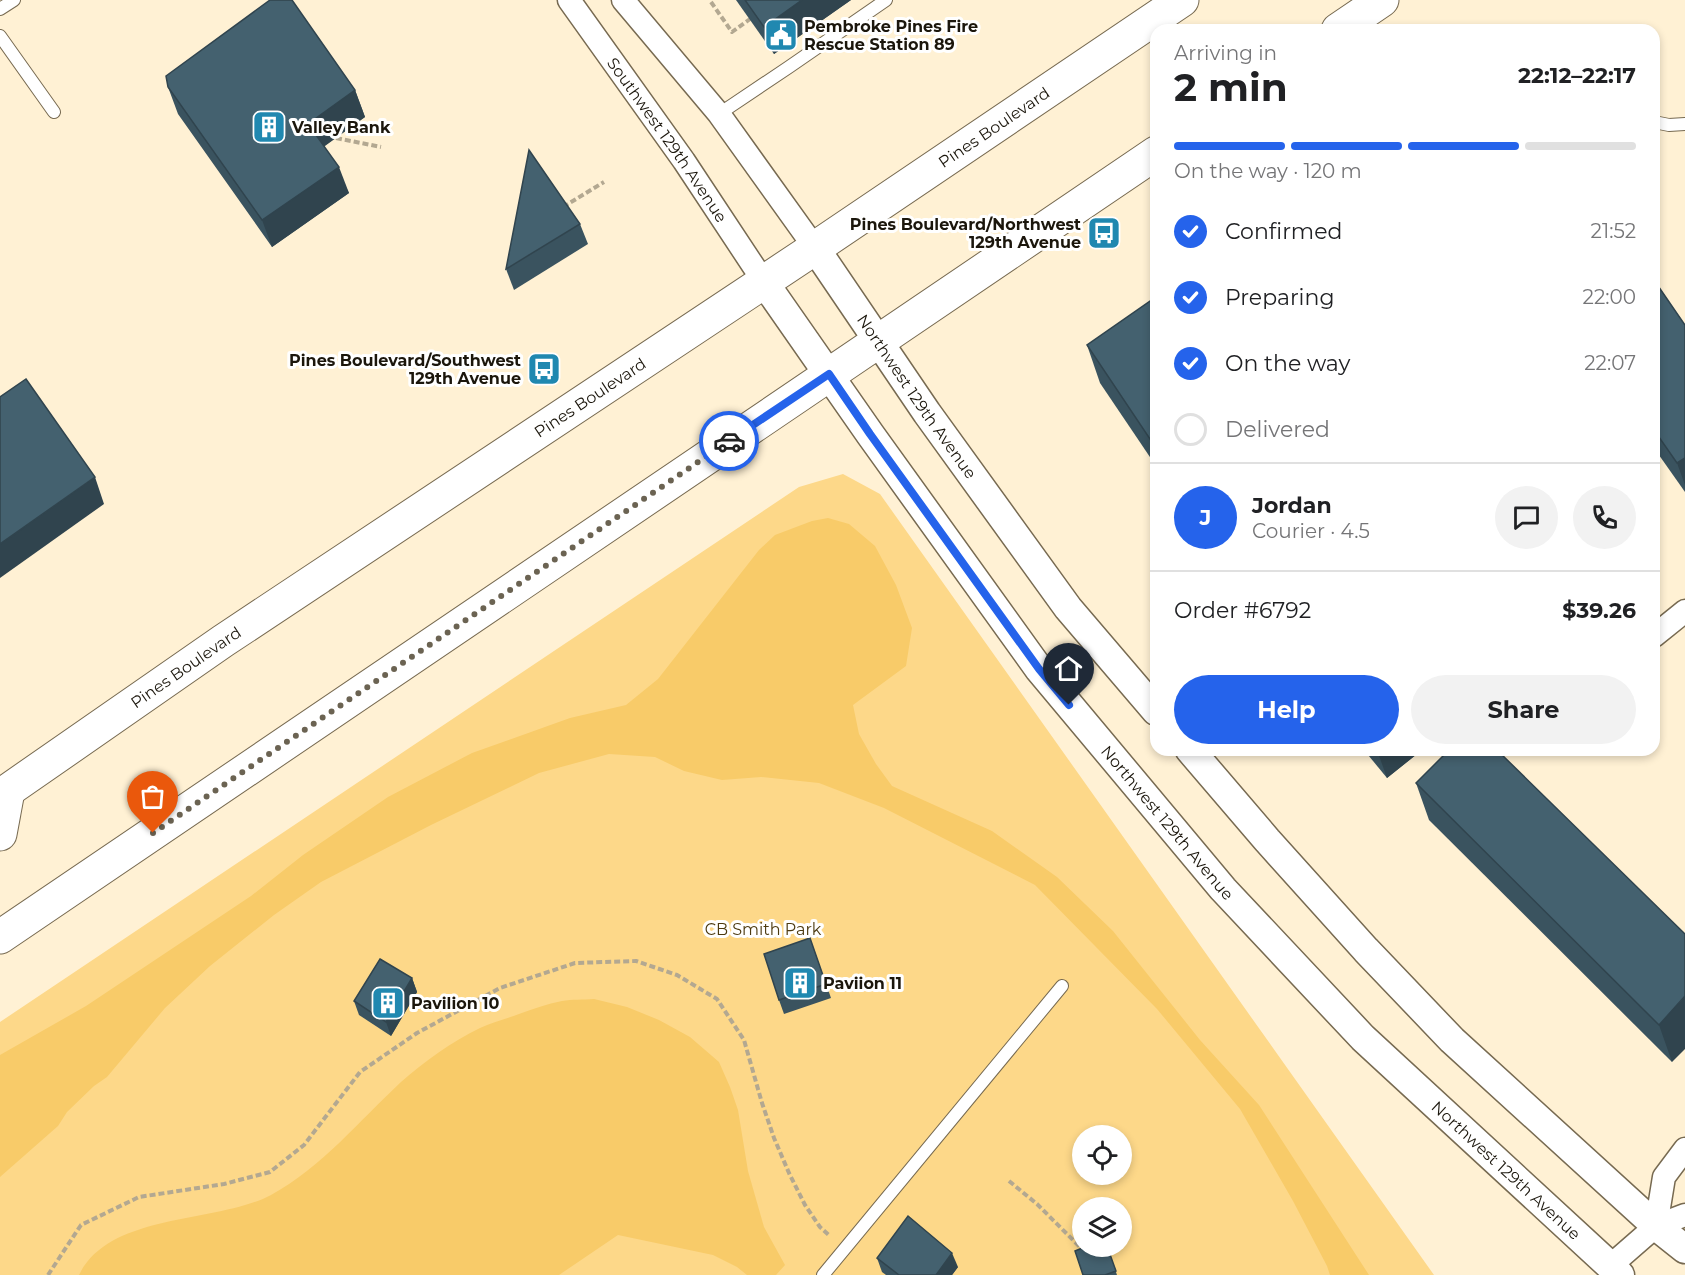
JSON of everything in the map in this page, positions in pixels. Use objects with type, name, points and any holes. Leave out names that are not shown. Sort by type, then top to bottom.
[{"type":"highway","name":"Pines Boulevard","points":[[4,793],[223,641],[815,248],[1182,0]]},
{"type":"highway","points":[[1347,24],[1382,0]]},
{"type":"highway","points":[[0,937],[1150,157]]},
{"type":"highway","points":[[0,834],[4,793]]},
{"type":"street","name":"Southwest 129th Avenue","points":[[569,0],[684,161],[764,282]]},
{"type":"street","points":[[623,0],[719,114],[815,248]]},
{"type":"street","name":"Northwest 129th Avenue","points":[[815,248],[927,413],[1068,608],[1150,704]]},
{"type":"street","name":"Northwest 129th Avenue","points":[[764,282],[874,440],[1039,669],[1223,889],[1363,1038],[1610,1272]]},
{"type":"street","points":[[1660,631],[1685,611]]},
{"type":"street","points":[[1195,756],[1358,941],[1452,1040],[1656,1226],[1685,1249]]},
{"type":"street","points":[[1656,1226],[1664,1177],[1685,1149]]},
{"type":"street","points":[[1610,1272],[1656,1226],[1685,1215]]},
{"type":"lane","points":[[0,9],[13,0]]},
{"type":"lane","points":[[719,114],[886,0]]},
{"type":"lane","points":[[0,36],[54,112]]},
{"type":"lane","points":[[1660,123],[1685,124]]},
{"type":"lane","points":[[823,1275],[1062,986]]},
{"type":"path","points":[[711,2],[732,32],[750,19]]},
{"type":"path","points":[[336,138],[381,147]]},
{"type":"path","points":[[562,208],[604,182]]},
{"type":"path","points":[[48,1275],[81,1225],[139,1197],[224,1184],[270,1172],[304,1145],[360,1072],[417,1033],[500,988],[575,963],[636,961],[677,975],[717,999],[744,1040],[774,1138],[805,1205],[820,1227],[845,1248]]},
{"type":"path","points":[[1009,1180],[1072,1239]]},
{"type":"green space","name":"CB Smith Park","points":[[843,474],[880,494],[1434,1275],[0,1275],[0,1022],[799,487]]},
{"type":"shaded area","points":[[828,518],[849,524],[875,546],[896,585],[912,628],[906,666],[853,705],[859,734],[876,764],[892,786],[992,831],[1057,877],[1113,931],[1200,1040],[1259,1105],[1369,1275],[1330,1275],[1293,1201],[1240,1109],[1157,1009],[1035,885],[884,808],[819,783],[761,777],[722,780],[684,771],[655,757],[609,754],[539,773],[321,882],[274,915],[210,966],[165,1008],[107,1077],[67,1112],[58,1126],[0,1177],[0,1055],[86,1006],[251,896],[303,855],[388,797],[472,753],[570,718],[626,705],[658,679],[759,550],[775,535],[812,521]]},
{"type":"shaded area","points":[[594,999],[627,1007],[659,1020],[690,1037],[719,1062],[738,1110],[748,1171],[764,1227],[785,1265],[776,1275],[747,1275],[737,1267],[713,1255],[618,1235],[559,1275],[79,1275],[94,1255],[114,1240],[166,1222],[248,1204],[290,1184],[339,1143],[410,1074],[469,1033],[489,1024],[551,1004],[566,1000]]},
{"type":"building","name":"Valley Bank","points":[[270,0],[292,0],[355,90],[308,124],[339,167],[262,220],[168,87],[166,76]]},
{"type":"building","points":[[745,0],[802,0],[764,27]]},
{"type":"building","points":[[529,150],[580,224],[506,269]]},
{"type":"building","points":[[1660,289],[1685,325],[1685,458],[1677,463],[1660,439]]},
{"type":"building","points":[[1150,301],[1150,439],[1087,345]]},
{"type":"building","points":[[26,379],[95,477],[0,544],[0,397]]},
{"type":"building","points":[[1443,756],[1503,756],[1685,934],[1685,996],[1659,1025],[1416,783]]},
{"type":"building","name":"Paviion 11","points":[[810,938],[826,984],[779,1000],[764,954]]},
{"type":"building","points":[[380,959],[412,978],[386,1022],[354,1001]]},
{"type":"building","points":[[908,1216],[952,1253],[936,1275],[899,1275],[877,1258]]},
{"type":"building","points":[[1077,1257],[1111,1257],[1116,1271],[1105,1275],[1083,1275]]},
{"type":"way so far","points":[[153,833],[729,441]]},
{"type":"place","name":"Pembroke Pines Fire Rescue Station 89","points":[[781,35]]},
{"type":"place","name":"Valley Bank","points":[[269,127]]},
{"type":"place","name":"Pines Boulevard/Northwest 129th Avenue","points":[[1104,233]]},
{"type":"place","name":"Pines Boulevard/Southwest 129th Avenue","points":[[544,369]]},
{"type":"place","name":"Paviion 11","points":[[800,983]]},
{"type":"place","name":"Pavilion 10","points":[[388,1003]]},
{"type":"route","points":[[729,441],[829,374],[1039,669],[1069,705]]}]
